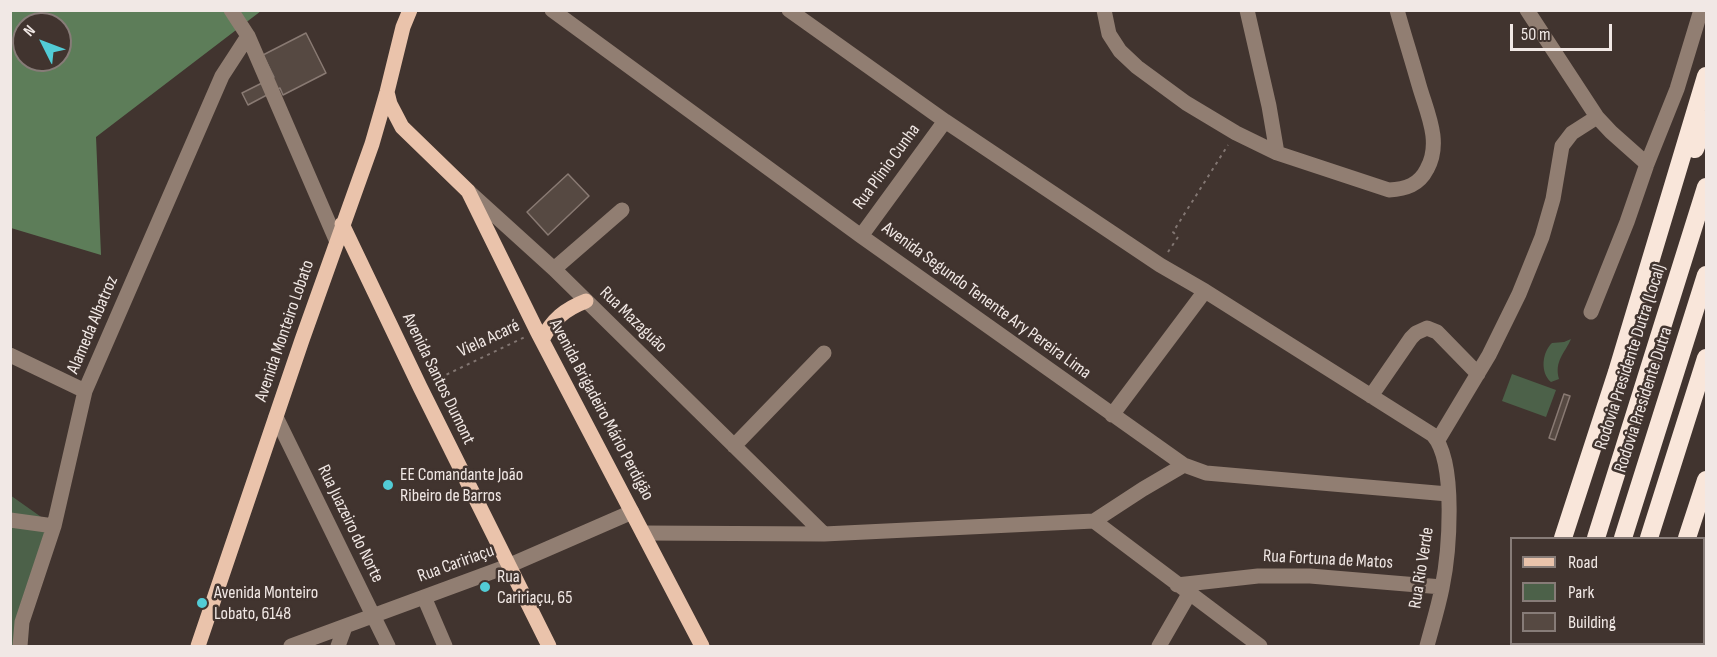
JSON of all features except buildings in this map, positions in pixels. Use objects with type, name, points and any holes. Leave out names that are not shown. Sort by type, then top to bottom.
[{"type":"highway","points":[[1563,537],[1617,372],[1707,76]]},
{"type":"highway","points":[[1647,271],[1707,120]]},
{"type":"highway","name":"Rodovia Presidente Dutra (Local)","points":[[1596,537],[1707,187]]},
{"type":"highway","name":"Rodovia Presidente Dutra","points":[[1623,537],[1707,275]]},
{"type":"highway","points":[[1649,537],[1707,358]]},
{"type":"highway","points":[[1687,537],[1707,480]]},
{"type":"main road","name":"Avenida Monteiro Lobato","points":[[198,646],[342,225],[372,144],[407,15]]},
{"type":"main road","name":"Rua Mazaguão","points":[[387,92],[395,116],[411,137],[468,191]]},
{"type":"main road","points":[[372,144],[386,134],[403,134],[411,137]]},
{"type":"main road","name":"Avenida Brigadeiro Mário Perdigão","points":[[468,191],[539,336],[702,646]]},
{"type":"main road","name":"Avenida Santos Dumont","points":[[342,225],[507,566],[549,646]]},
{"type":"main road","points":[[539,336],[552,321],[573,306],[586,301]]},
{"type":"street","points":[[231,10],[248,36],[337,242]]},
{"type":"street","name":"Avenida Segundo Tenente Ary Pereira Lima","points":[[552,10],[861,236],[1184,465],[1206,472],[1448,494]]},
{"type":"street","points":[[789,10],[945,121],[1160,265],[1425,429],[1438,440],[1489,355],[1519,294],[1542,237],[1553,199],[1562,146],[1572,133],[1597,117]]},
{"type":"street","points":[[1104,10],[1109,34],[1120,51],[1186,103],[1236,133],[1277,153],[1389,190],[1404,189],[1416,183],[1425,174],[1435,150],[1434,136],[1397,10]]},
{"type":"street","points":[[1247,10],[1269,106],[1277,153]]},
{"type":"street","points":[[1527,10],[1597,117],[1647,164]]},
{"type":"street","points":[[1591,312],[1677,89],[1704,11]]},
{"type":"street","name":"Alameda Albatroz","points":[[20,646],[22,622],[54,526],[85,391],[222,76],[248,36]]},
{"type":"street","name":"Rua Plinio Cunha","points":[[861,236],[945,121]]},
{"type":"street","name":"Rua Mazaguão","points":[[468,191],[554,269],[824,534]]},
{"type":"street","points":[[554,269],[622,210]]},
{"type":"street","points":[[1112,415],[1205,291]]},
{"type":"street","points":[[1371,396],[1411,338],[1426,328],[1437,332],[1478,374]]},
{"type":"street","points":[[734,446],[824,353]]},
{"type":"street","points":[[10,355],[85,391]]},
{"type":"street","name":"Rua Juazeiro do Norte","points":[[276,417],[388,646]]},
{"type":"street","name":"Rua Rio Verde","points":[[1427,646],[1442,587],[1449,516],[1447,472],[1438,440]]},
{"type":"street","points":[[643,533],[824,534],[1094,521],[1184,465]]},
{"type":"street","name":"Rua Caririaçu","points":[[299,645],[507,566],[632,512]]},
{"type":"street","points":[[10,520],[54,526]]},
{"type":"street","points":[[1094,521],[1260,646]]},
{"type":"street","name":"Rua Fortuna de Matos","points":[[1183,590],[1258,576],[1310,576],[1442,587]]},
{"type":"street","points":[[1159,646],[1183,590]]},
{"type":"street","points":[[424,597],[445,646]]},
{"type":"street","points":[[338,646],[345,627]]},
{"type":"path","points":[[1160,265],[1179,237],[1173,232],[1236,133]]},
{"type":"path","name":"Viela Acaré","points":[[420,387],[539,336]]},
{"type":"green space","points":[[10,11],[261,11],[96,137],[101,255],[11,228]]},
{"type":"green space","points":[[1571,339],[1559,362],[1559,379],[1551,382],[1544,368],[1546,352],[1552,343]]},
{"type":"green space","points":[[1512,374],[1556,390],[1546,417],[1502,401]]},
{"type":"green space","points":[[10,495],[54,526],[19,646],[11,646]]},
{"type":"place","name":"EE Comandante João Ribeiro de Barros","points":[[388,485]]},
{"type":"place","name":"Rua Caririaçu, 65","points":[[485,587]]},
{"type":"place","name":"Avenida Monteiro Lobato, 6148","points":[[202,603]]}]
